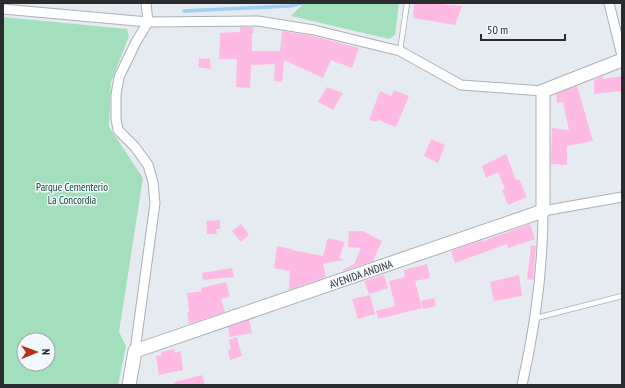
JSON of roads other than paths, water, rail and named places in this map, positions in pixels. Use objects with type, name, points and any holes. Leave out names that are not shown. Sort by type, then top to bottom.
[{"type":"street","points":[[129,385],[155,203],[153,182],[148,165],[135,147],[118,130],[116,119],[116,95],[119,77],[136,42],[148,22],[146,3]]},
{"type":"street","points":[[609,3],[622,56]]},
{"type":"street","points":[[3,9],[148,22],[258,21],[314,30],[400,51],[461,85],[543,92],[622,60]]},
{"type":"street","points":[[522,385],[536,318],[543,250],[543,92]]},
{"type":"street","name":"AVENIDA ANDINA","points":[[135,351],[543,211],[622,197]]},
{"type":"lane","points":[[400,51],[407,3]]},
{"type":"lane","points":[[536,318],[622,296]]},
{"type":"waterway","points":[[184,11],[290,6],[302,3]]},
{"type":"park label","name":"Parque Cementerio La Concordia","points":[[72,193]]}]
